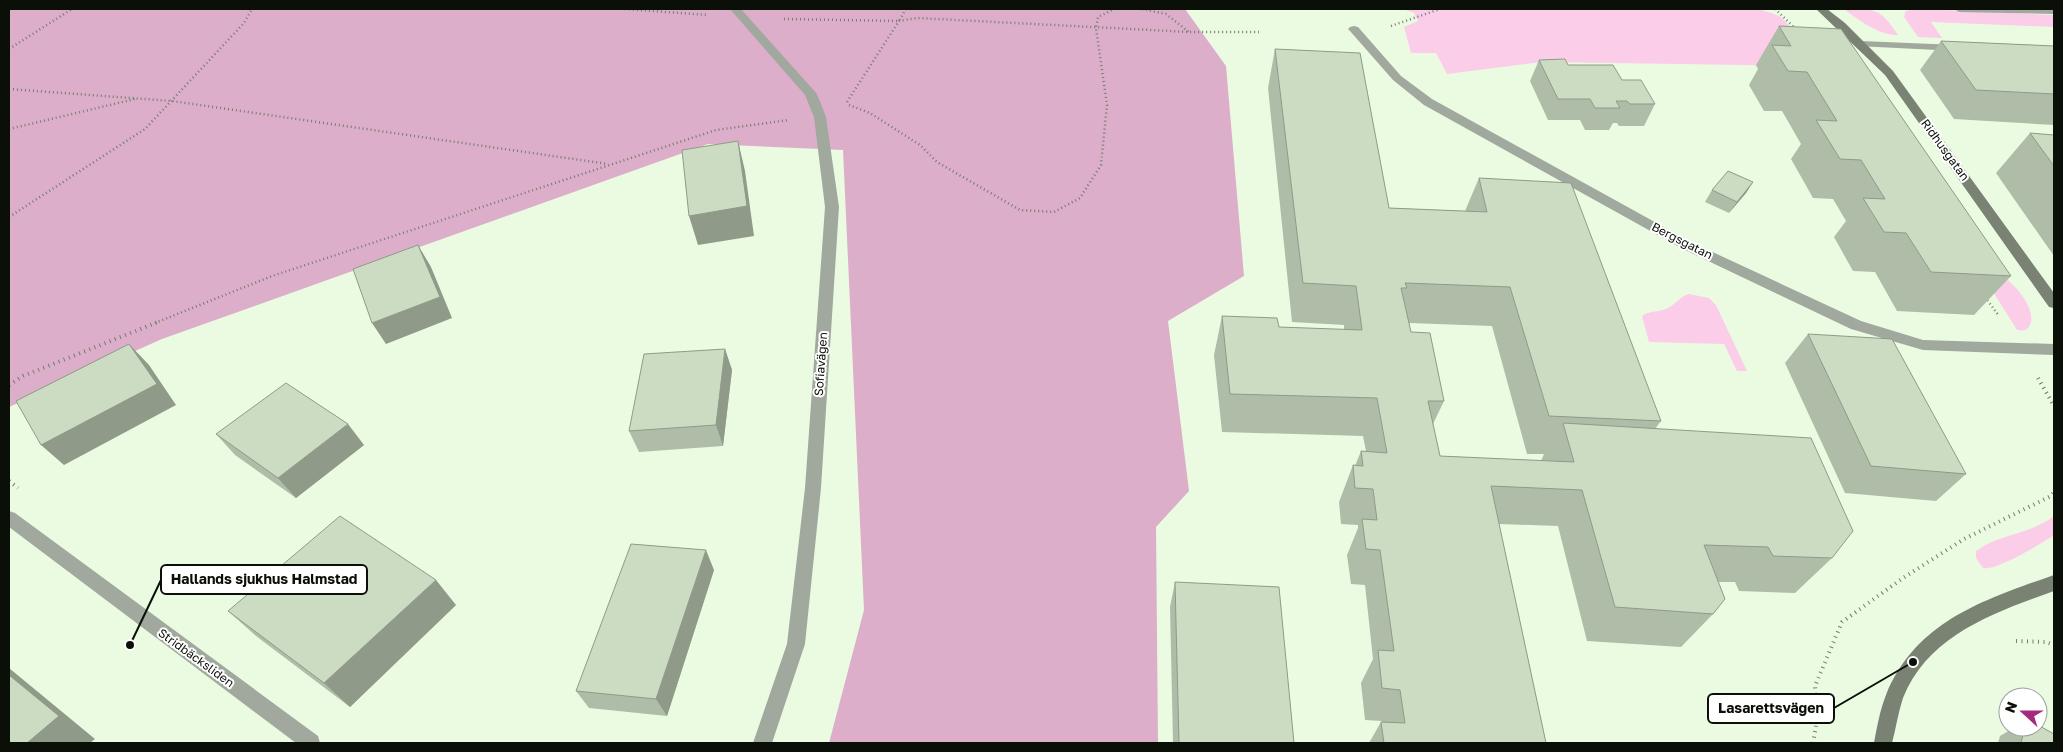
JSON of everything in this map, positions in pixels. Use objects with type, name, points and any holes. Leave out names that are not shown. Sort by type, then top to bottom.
[{"type":"street","name":"Ridhusgatan","points":[[1821,9],[1861,44],[1889,73],[2049,289],[2054,303]]},
{"type":"street","points":[[1959,9],[2054,11]]},
{"type":"street","name":"Sofiavägen","points":[[740,13],[811,94],[820,116],[832,207],[813,488],[796,644],[763,743]]},
{"type":"street","name":"Bergsgatan","points":[[1354,29],[1397,78],[1428,102],[1686,245],[1856,325],[1923,345],[2054,350]]},
{"type":"street","points":[[1861,44],[1965,48]]},
{"type":"street","name":"Stridbäcksliden","points":[[9,518],[311,743]]},
{"type":"street","points":[[1883,743],[1895,695],[1913,662],[1935,640],[1963,619],[1996,604],[2054,583]]},
{"type":"path","points":[[9,49],[72,9]]},
{"type":"path","points":[[9,217],[145,129],[244,23],[252,9]]},
{"type":"path","points":[[625,9],[898,22],[917,18],[1190,32],[1259,32]]},
{"type":"path","points":[[906,9],[846,103],[870,114],[920,145],[937,162],[1020,210],[1054,212],[1080,198],[1102,165],[1107,105],[1096,28],[1098,17],[1114,9]]},
{"type":"path","points":[[1142,9],[1166,14],[1190,32]]},
{"type":"path","points":[[1385,28],[1440,9]]},
{"type":"path","points":[[1775,9],[1802,35]]},
{"type":"path","points":[[9,89],[172,101],[610,165]]},
{"type":"path","points":[[9,129],[138,98]]},
{"type":"path","points":[[9,386],[23,376],[272,276],[716,130],[820,116]]},
{"type":"path","points":[[1983,292],[2020,349]]},
{"type":"path","points":[[2034,370],[2054,406]]},
{"type":"path","points":[[1813,743],[1817,721],[1815,686],[1842,622],[1904,578],[1964,539],[2010,518],[2051,496],[2054,492]]},
{"type":"path","points":[[2016,641],[2046,642],[2054,645]]},
{"type":"shaded area","points":[[9,9],[1185,9],[1226,66],[1244,276],[1168,321],[1189,491],[1156,527],[1158,743],[829,743],[864,610],[843,150],[708,144],[162,339],[9,407]]},
{"type":"shaded area","points":[[1403,9],[1761,9],[1781,17],[1812,50],[1816,66],[1542,62],[1447,74],[1436,53],[1411,53],[1404,27],[1418,21],[1414,13]]},
{"type":"shaded area","points":[[1844,9],[1863,9],[1881,14],[1898,35],[1891,35],[1876,30]]},
{"type":"shaded area","points":[[1924,9],[2054,15],[2054,27],[1931,22],[1942,38],[1918,37],[1904,17],[1905,12]]},
{"type":"shaded area","points":[[1980,271],[2003,277],[2014,285],[2024,298],[2031,313],[2028,328],[2017,330]]},
{"type":"shaded area","points":[[1689,294],[1709,298],[1716,305],[1747,371],[1737,371],[1724,344],[1649,342],[1642,316],[1666,309]]},
{"type":"shaded area","points":[[2054,516],[2054,535],[2018,556],[1989,568],[1983,568],[1976,558],[1976,551],[1985,545],[2034,527]]},
{"type":"building","points":[[1779,26],[1841,29],[2011,276],[1931,272],[1906,233],[1884,232],[1863,198],[1885,199],[1861,160],[1840,159],[1816,120],[1837,121],[1807,72],[1788,71],[1772,45],[1791,46]]},
{"type":"building","points":[[1941,41],[2054,46],[2054,94],[1976,90]]},
{"type":"building","points":[[1275,49],[1360,53],[1389,208],[1487,212],[1479,178],[1571,183],[1661,421],[1549,416],[1510,287],[1405,283],[1407,288],[1401,288],[1411,332],[1430,333],[1444,401],[1428,401],[1440,456],[1574,462],[1563,423],[1811,438],[1853,531],[1832,558],[1773,556],[1768,547],[1704,545],[1725,599],[1713,614],[1615,607],[1582,490],[1491,486],[1546,743],[1384,743],[1381,722],[1405,723],[1400,690],[1382,688],[1378,650],[1394,651],[1380,550],[1366,549],[1362,519],[1377,520],[1373,489],[1355,488],[1353,465],[1363,466],[1361,451],[1387,453],[1377,398],[1230,394],[1222,316],[1277,318],[1279,327],[1362,330],[1356,286],[1303,283]]},
{"type":"building","points":[[1565,59],[1568,65],[1613,65],[1622,80],[1641,80],[1655,104],[1630,104],[1627,101],[1616,101],[1620,108],[1595,108],[1590,99],[1558,99],[1539,60]]},
{"type":"building","points":[[2030,133],[2054,135],[2054,166]]},
{"type":"building","points":[[738,141],[747,206],[689,216],[682,150]]},
{"type":"building","points":[[1728,171],[1753,182],[1737,202],[1712,190]]},
{"type":"building","points":[[418,245],[440,297],[372,323],[353,269]]},
{"type":"building","points":[[1808,334],[1892,339],[1966,474],[1871,466]]},
{"type":"building","points":[[129,344],[157,384],[41,445],[16,401]]},
{"type":"building","points":[[725,349],[716,425],[629,431],[644,354]]},
{"type":"building","points":[[286,383],[348,424],[278,478],[216,434]]},
{"type":"building","points":[[340,516],[436,580],[324,683],[228,611]]},
{"type":"building","points":[[631,544],[706,550],[656,699],[576,691]]},
{"type":"building","points":[[1175,582],[1279,587],[1294,743],[1179,743]]},
{"type":"building","points":[[9,675],[59,716],[27,743],[9,743]]},
{"type":"building","points":[[2048,731],[2054,734],[2054,743],[2021,743],[2022,737],[2048,737]]},
{"type":"place","name":"Hallands sjukhus Halmstad","points":[[130,645]]},
{"type":"place","name":"Lasarettsvägen","points":[[1913,662]]}]
